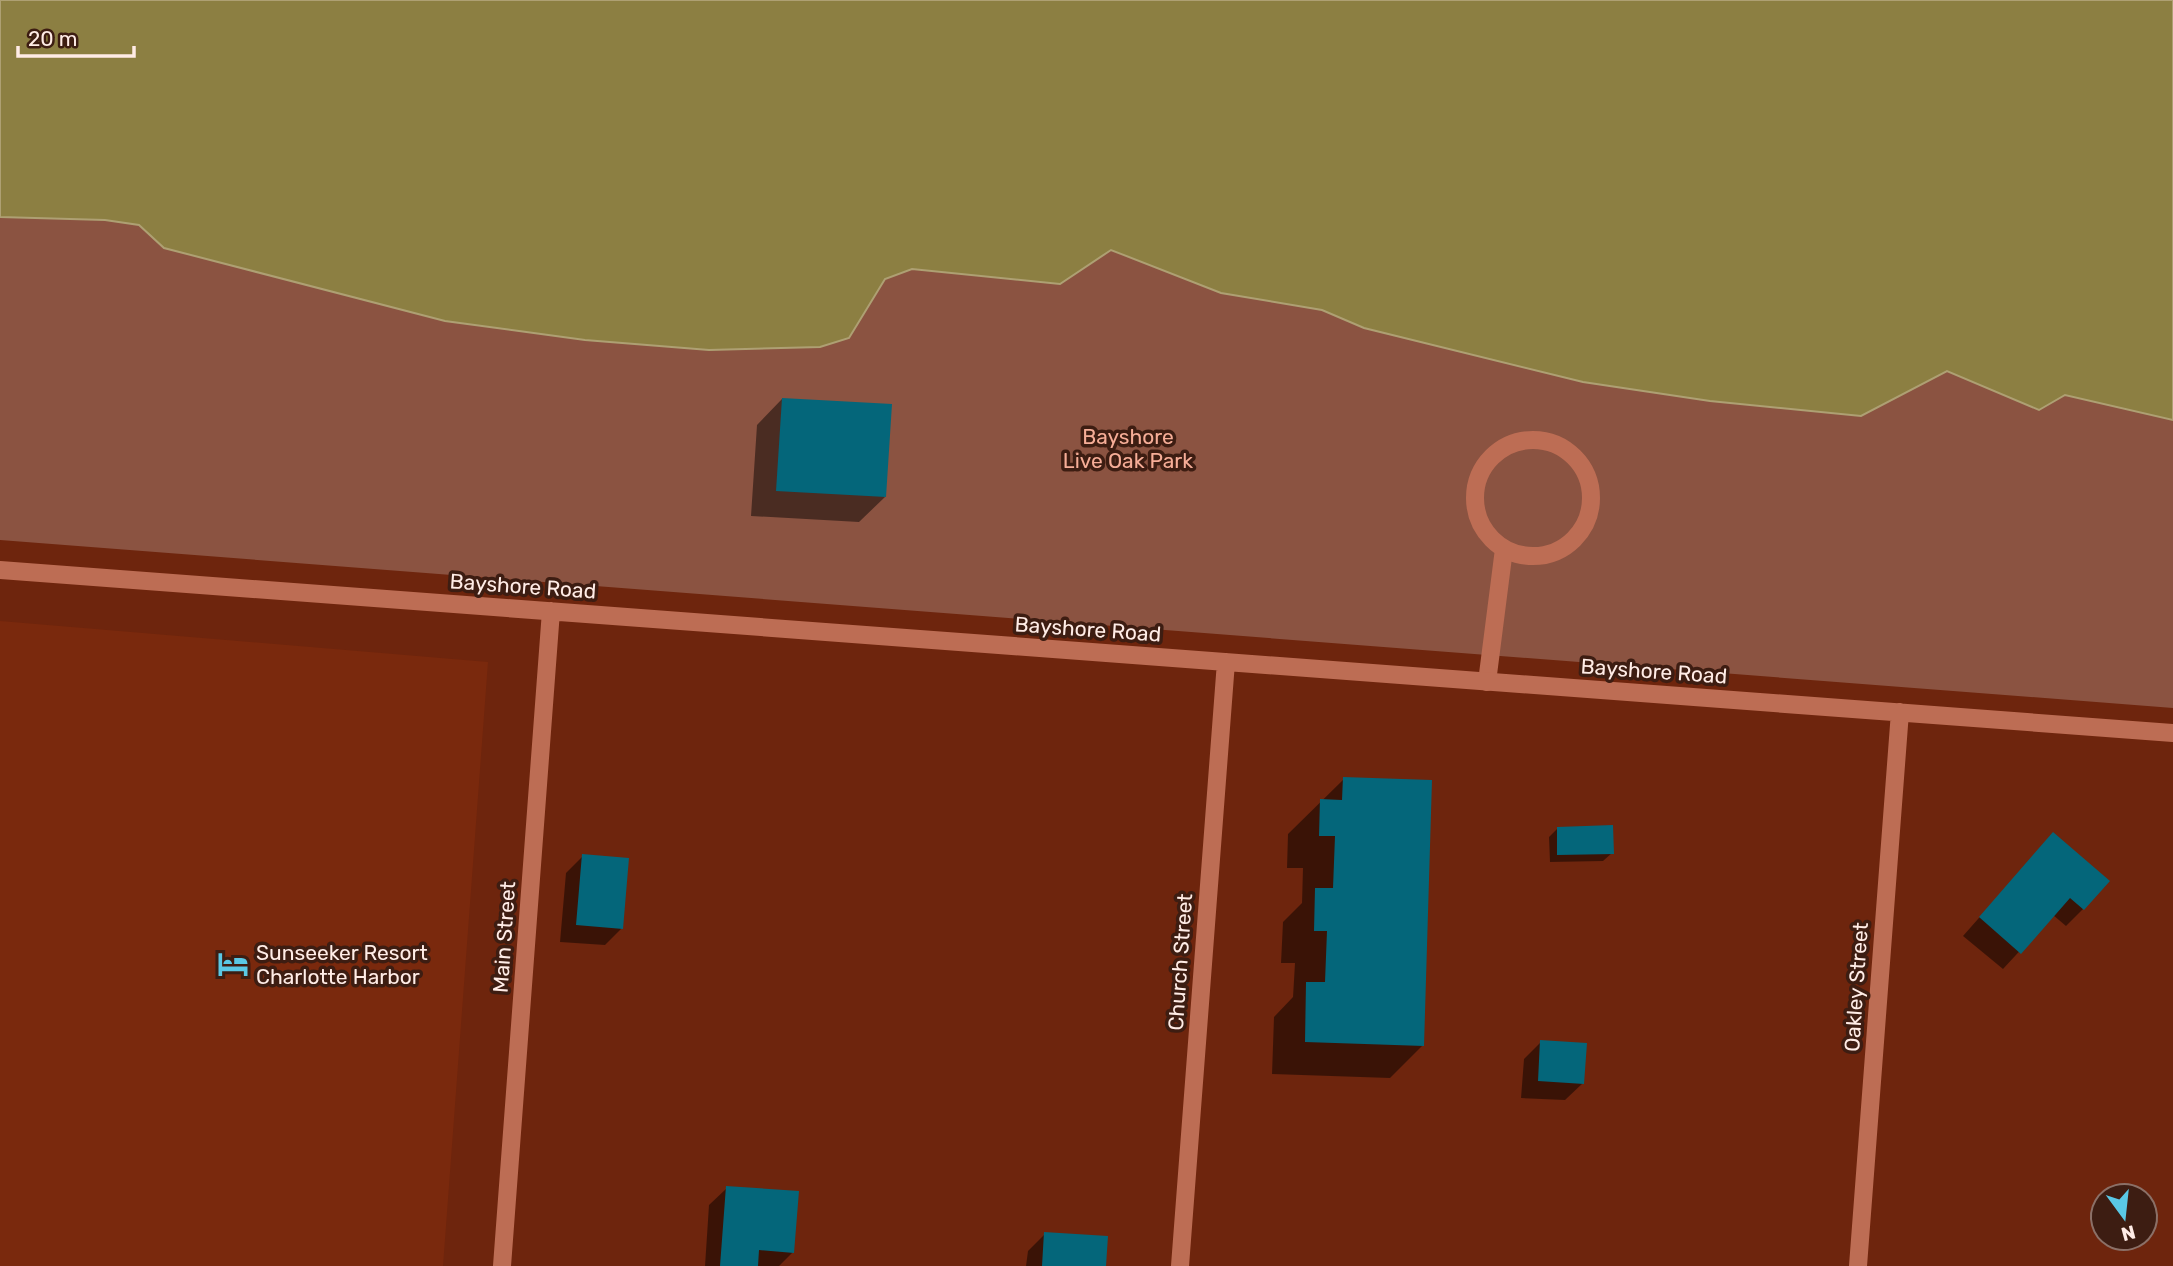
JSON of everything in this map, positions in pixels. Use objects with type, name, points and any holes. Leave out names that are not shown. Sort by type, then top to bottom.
[{"type":"street","points":[[1528,440],[1563,448],[1577,460],[1591,493],[1590,511],[1583,528],[1572,541],[1548,554],[1521,555],[1504,549],[1489,538],[1479,522],[1475,504],[1479,473],[1496,452],[1510,445],[1528,440]]},
{"type":"street","points":[[1487,682],[1504,549]]},
{"type":"street","name":"Bayshore Road","points":[[0,570],[2173,733]]},
{"type":"street","name":"Main Street","points":[[502,1266],[551,611]]},
{"type":"street","name":"Church Street","points":[[1180,1266],[1226,662]]},
{"type":"street","name":"Oakley Street","points":[[1858,1266],[1900,712]]},
{"type":"shaded area","points":[[0,0],[2173,0],[2173,420],[2065,395],[2039,410],[1947,371],[1861,416],[1710,401],[1583,382],[1364,328],[1322,310],[1221,293],[1111,250],[1060,284],[912,269],[885,279],[849,338],[820,347],[709,350],[585,340],[445,321],[164,248],[139,225],[105,220],[0,217]]},
{"type":"shaded area","name":"Sunseeker Resort Charlotte Harbor","points":[[0,621],[488,662],[443,1266],[0,1266]]},
{"type":"green space","name":"Bayshore Live Oak Park","points":[[0,217],[105,220],[139,225],[164,248],[445,321],[585,340],[709,350],[849,338],[885,279],[912,269],[1060,284],[1110,250],[1221,293],[1322,310],[1364,328],[1583,382],[1861,416],[1947,371],[2039,410],[2065,395],[2173,420],[2173,708],[0,540]]},
{"type":"building","points":[[782,398],[892,404],[886,497],[776,491]]},
{"type":"building","points":[[1343,777],[1432,780],[1424,1046],[1305,1042],[1306,982],[1325,982],[1327,931],[1314,931],[1315,888],[1333,888],[1335,836],[1319,836],[1320,799],[1342,800]]},
{"type":"building","points":[[1613,825],[1614,854],[1557,855],[1557,827]]},
{"type":"building","points":[[2053,832],[2110,881],[2084,910],[2070,898],[2021,954],[1979,917]]},
{"type":"building","points":[[582,854],[629,858],[623,929],[576,925]]},
{"type":"building","points":[[1540,1040],[1587,1043],[1584,1084],[1538,1081]]},
{"type":"building","points":[[726,1186],[799,1191],[794,1253],[759,1250],[758,1266],[720,1266]]},
{"type":"building","points":[[1044,1232],[1108,1236],[1106,1266],[1042,1266]]},
{"type":"place","name":"Sunseeker Resort Charlotte Harbor","points":[[233,964]]}]
